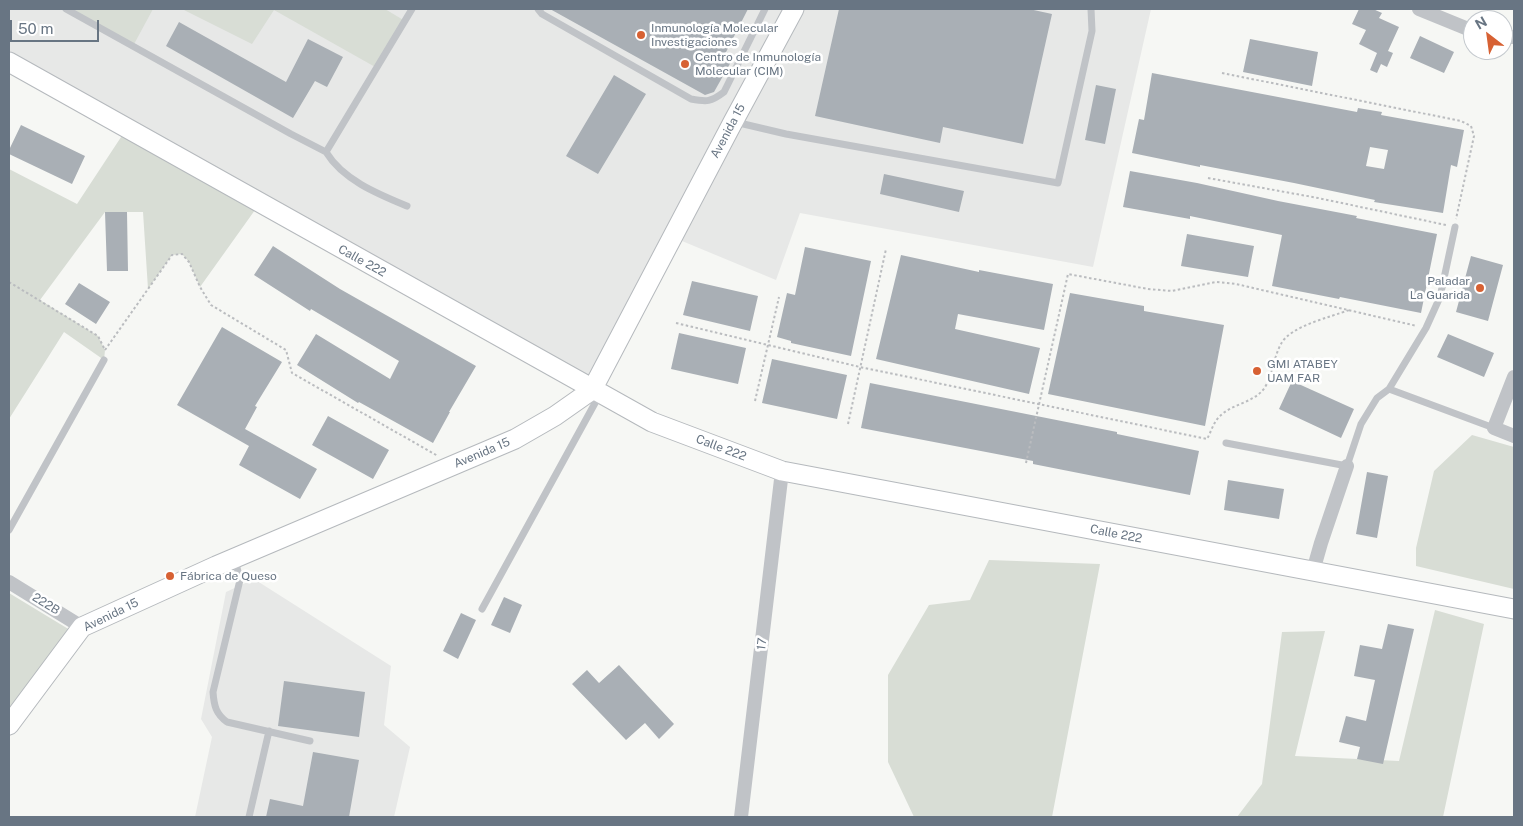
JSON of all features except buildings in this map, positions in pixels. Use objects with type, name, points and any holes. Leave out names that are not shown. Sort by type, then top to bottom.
[{"type":"main road","name":"Avenida 15","points":[[9,725],[82,626],[235,558],[515,439],[596,392],[733,122],[794,9]]},
{"type":"main road","name":"Calle 222","points":[[9,62],[652,422],[782,471],[1514,609]]},
{"type":"street","points":[[1419,9],[1463,27]]},
{"type":"street","points":[[1514,377],[1494,428],[1514,436]]},
{"type":"street","points":[[1313,571],[1347,466]]},
{"type":"street","name":"17","points":[[741,817],[782,471]]},
{"type":"street","name":"222B","points":[[9,582],[82,626]]},
{"type":"lane","points":[[66,9],[326,152],[332,162],[347,174],[379,195],[407,206]]},
{"type":"lane","points":[[326,152],[412,9]]},
{"type":"lane","points":[[538,9],[542,14],[691,99],[705,102],[715,99],[724,92],[765,9]]},
{"type":"lane","points":[[733,122],[786,134],[1058,183],[1092,31],[1091,9]]},
{"type":"lane","points":[[1226,443],[1347,466],[1361,424],[1377,398],[1389,389],[1426,328],[1440,297],[1455,226]]},
{"type":"lane","points":[[9,530],[104,360]]},
{"type":"lane","points":[[1389,389],[1494,428]]},
{"type":"lane","points":[[482,609],[596,392]]},
{"type":"lane","points":[[235,558],[240,580],[212,692],[214,706],[220,717],[227,722],[310,741]]},
{"type":"lane","points":[[249,817],[269,731]]},
{"type":"path","points":[[1208,178],[1455,226],[1474,136],[1471,126],[1461,121],[1222,73]]},
{"type":"path","points":[[848,424],[886,249]]},
{"type":"path","points":[[104,360],[105,350],[172,255],[182,254],[189,262],[200,288],[211,305],[286,350],[292,373],[438,455],[446,469]]},
{"type":"path","points":[[1026,463],[1068,274],[1148,289],[1172,291],[1216,282],[1236,284],[1426,328]]},
{"type":"path","points":[[9,282],[98,336],[105,350]]},
{"type":"path","points":[[755,401],[779,296]]},
{"type":"path","points":[[676,323],[860,367],[1207,439],[1218,417],[1228,409],[1261,392],[1268,383],[1281,342],[1293,331],[1349,310]]},
{"type":"shaded area","points":[[9,9],[1151,9],[1093,267],[800,213],[776,280],[682,241],[729,130],[592,390],[9,62]]},
{"type":"shaded area","points":[[67,9],[153,9],[133,46]]},
{"type":"shaded area","points":[[182,9],[385,9],[405,21],[377,68],[274,10],[252,44]]},
{"type":"shaded area","points":[[127,128],[260,203],[200,287],[189,262],[182,254],[172,255],[148,289],[143,212],[105,212],[40,300],[98,336],[105,350],[104,360],[64,332],[9,419],[9,169],[77,204]]},
{"type":"shaded area","points":[[1472,435],[1514,447],[1514,589],[1416,566],[1416,548],[1434,471]]},
{"type":"shaded area","points":[[989,560],[1100,564],[1052,817],[914,817],[888,762],[888,675],[929,605],[970,600]]},
{"type":"shaded area","points":[[254,579],[391,666],[384,725],[410,747],[394,817],[195,817],[212,737],[201,719],[226,592]]},
{"type":"shaded area","points":[[9,593],[70,630],[9,712]]},
{"type":"shaded area","points":[[1435,610],[1484,624],[1443,817],[1237,817],[1262,784],[1282,632],[1325,631],[1295,756],[1399,761]]},
{"type":"place","name":"Inmunología Molecular Investigaciones","points":[[641,35]]},
{"type":"place","name":"Centro de Inmunología Molecular (CIM)","points":[[685,64]]},
{"type":"place","name":"Paladar La Guarida","points":[[1480,288]]},
{"type":"place","name":"GMI ATABEY UAM FAR","points":[[1257,371]]},
{"type":"place","name":"Fábrica de Queso","points":[[170,576]]}]
